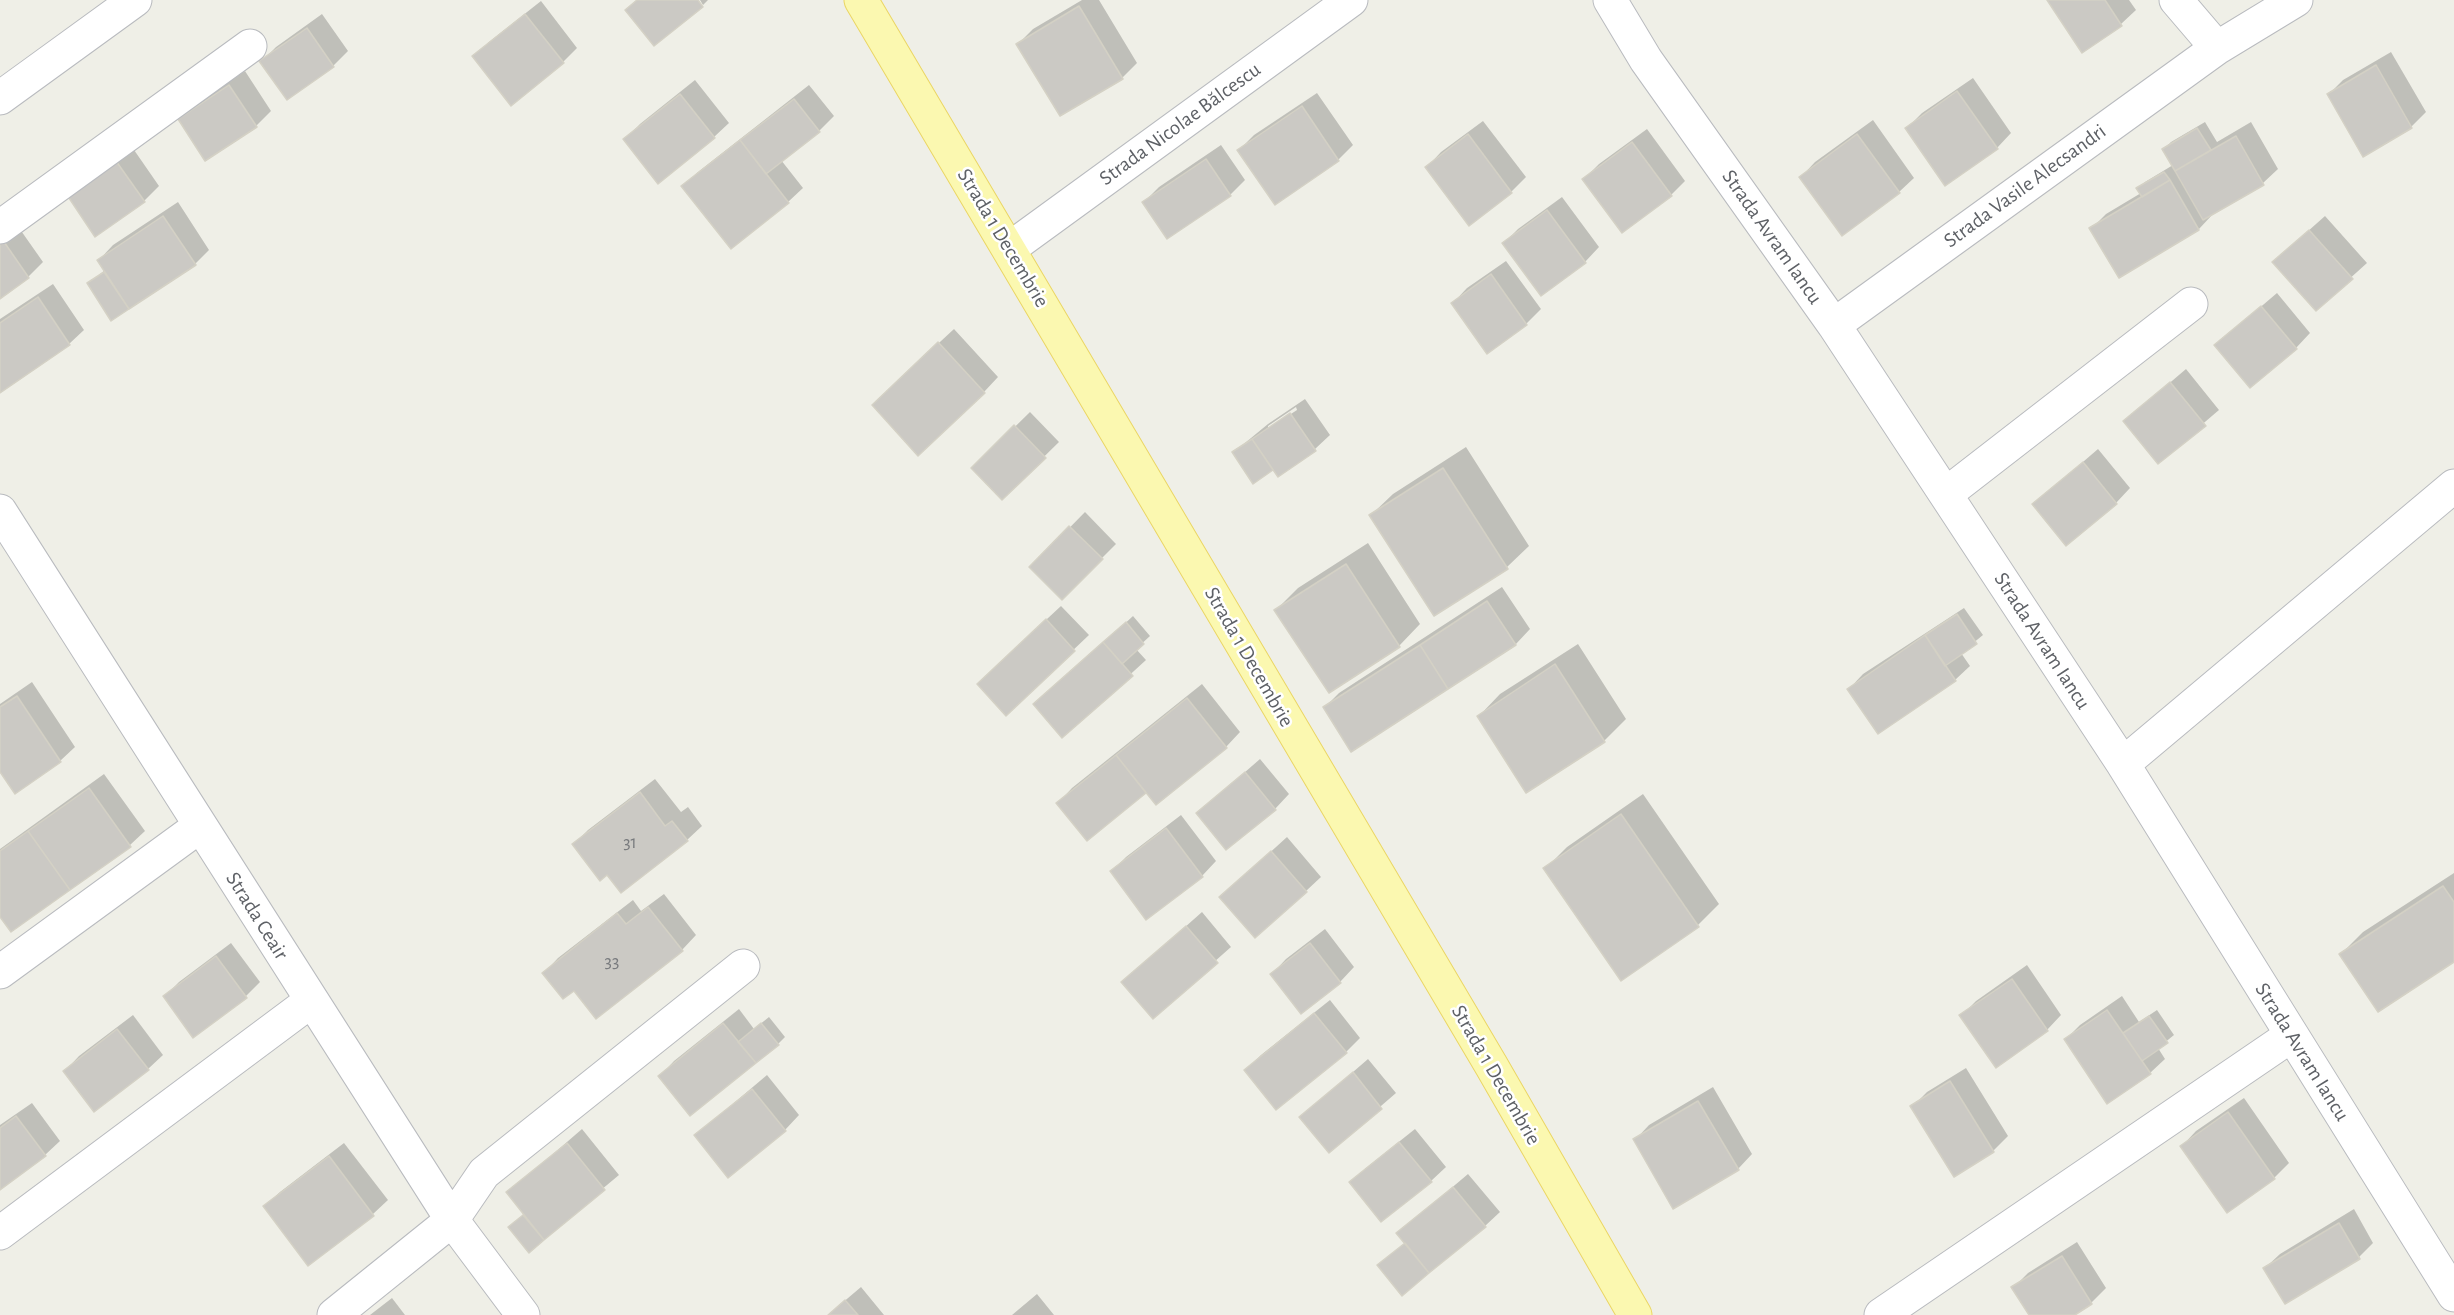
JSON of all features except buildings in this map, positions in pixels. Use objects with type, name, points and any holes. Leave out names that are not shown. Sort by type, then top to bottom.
[{"type":"main road","name":"Strada 1 Decembrie","points":[[861,0],[1491,1065],[1635,1315]]},
{"type":"street","points":[[0,98],[135,0]]},
{"type":"street","name":"Strada Nicolae Bălcescu","points":[[1009,249],[1351,0]]},
{"type":"street","name":"Strada Avram Iancu","points":[[1610,0],[1646,60],[1834,325],[2123,764],[2454,1295]]},
{"type":"street","points":[[2176,0],[2217,48]]},
{"type":"street","name":"Strada Vasile Alecsandri","points":[[1834,325],[2217,48],[2296,0]]},
{"type":"street","points":[[0,227],[250,46]]},
{"type":"street","points":[[1946,494],[2191,303]]},
{"type":"street","points":[[2123,764],[2454,486]]},
{"type":"street","name":"Strada Ceair","points":[[0,511],[452,1220],[523,1315]]},
{"type":"street","points":[[0,972],[200,826]]},
{"type":"street","points":[[334,1315],[452,1220],[484,1173],[744,966]]},
{"type":"street","points":[[0,1233],[311,1002]]},
{"type":"street","points":[[1881,1315],[2292,1035]]}]
